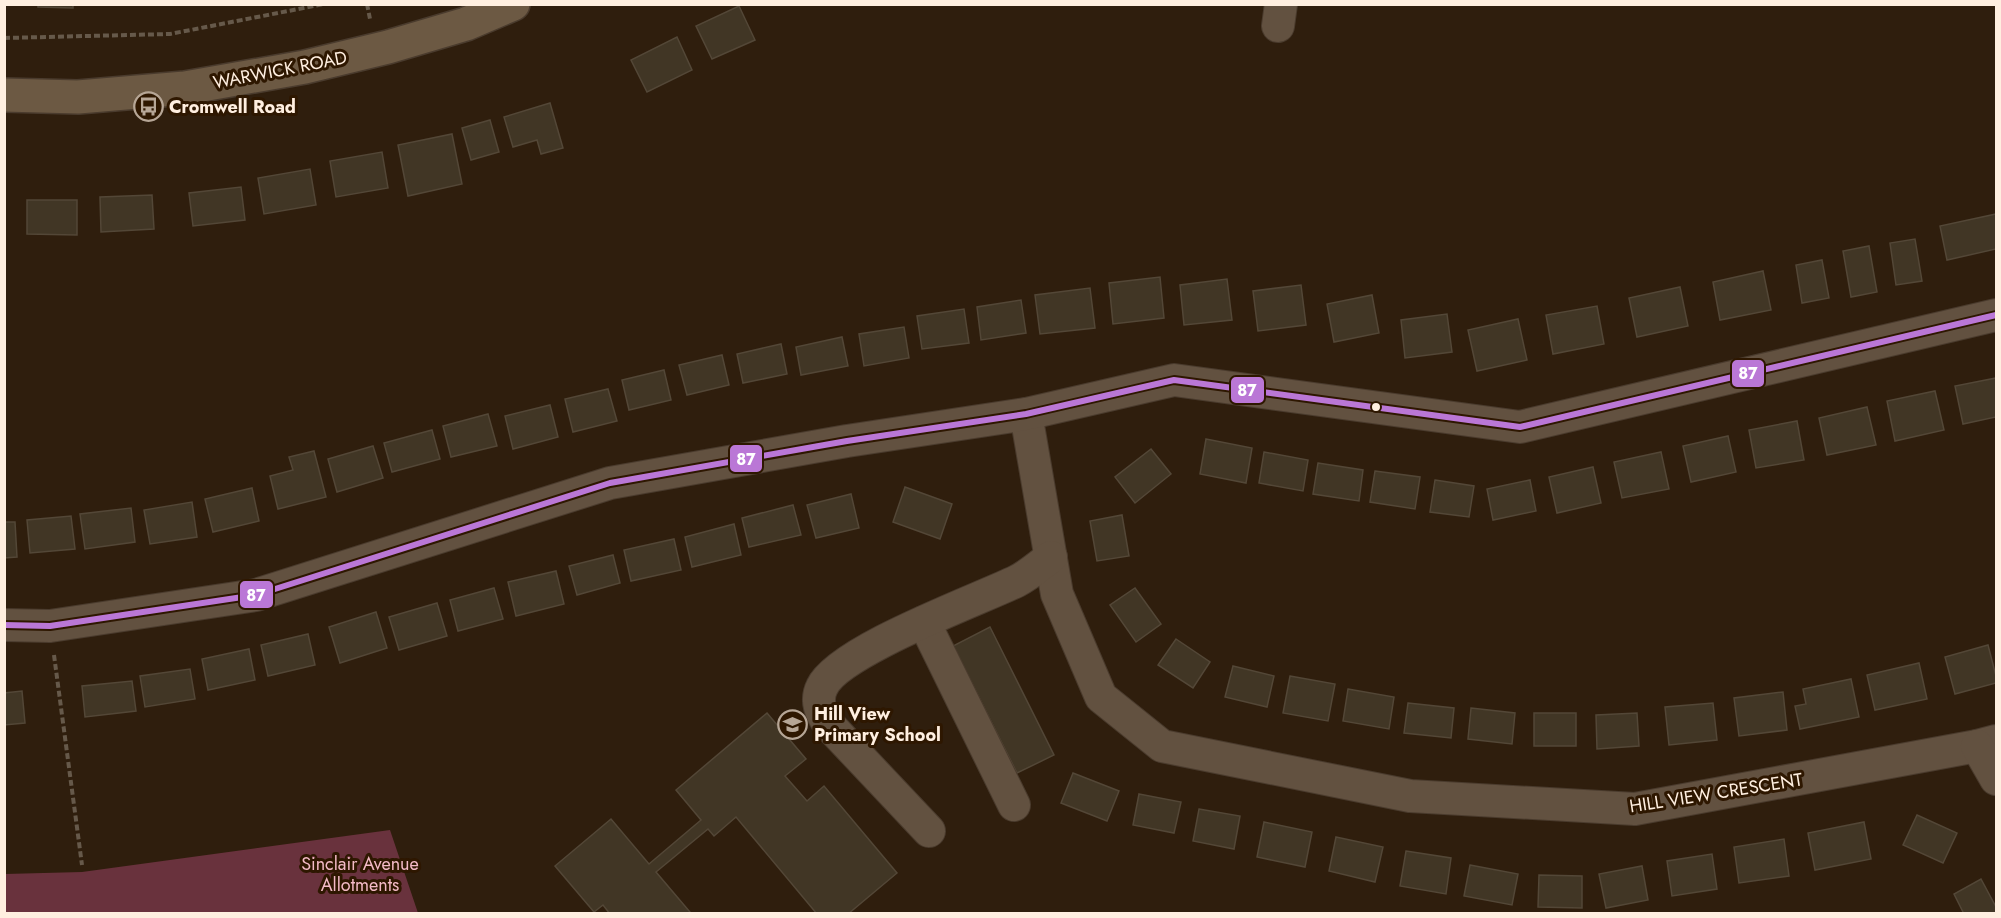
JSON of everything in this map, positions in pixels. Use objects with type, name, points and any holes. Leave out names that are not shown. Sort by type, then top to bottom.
[{"type":"main road","name":"WARWICK ROAD","points":[[4,95],[78,96],[185,88],[305,67],[388,47],[466,24],[513,4]]},
{"type":"street","points":[[4,624],[50,626],[256,595],[610,483],[847,441],[1026,414],[1174,380],[1520,427],[1996,315]]},
{"type":"street","name":"HILL VIEW CRESCENT","points":[[1026,414],[1057,594],[1101,697],[1162,746],[1410,796],[1635,809],[1987,743]]},
{"type":"street","points":[[929,831],[829,725],[820,711],[819,696],[822,686],[830,675],[845,664],[890,638],[1019,580],[1051,557]]},
{"type":"street","points":[[924,622],[1014,805]]},
{"type":"street","points":[[1987,743],[1996,778]]},
{"type":"path","points":[[4,38],[170,34],[324,4]]},
{"type":"path","points":[[50,626],[82,865]]},
{"type":"green space","name":"Sinclair Avenue Allotments","points":[[390,830],[418,913],[5,913],[5,874],[82,872]]},
{"type":"building","points":[[38,4],[73,4],[73,8],[38,7]]},
{"type":"building","points":[[739,6],[755,40],[712,59],[696,26]]},
{"type":"building","points":[[677,37],[692,70],[647,92],[631,60]]},
{"type":"building","points":[[550,103],[563,148],[541,154],[537,140],[513,147],[504,117]]},
{"type":"building","points":[[490,120],[499,152],[471,160],[462,128]]},
{"type":"building","points":[[452,134],[462,184],[408,196],[398,145]]},
{"type":"building","points":[[382,152],[388,188],[336,197],[330,161]]},
{"type":"building","points":[[310,169],[316,205],[264,214],[258,178]]},
{"type":"building","points":[[241,187],[245,220],[193,226],[189,193]]},
{"type":"building","points":[[152,195],[154,229],[101,232],[100,197]]},
{"type":"building","points":[[27,200],[77,200],[77,235],[27,234]]},
{"type":"building","points":[[1996,214],[1996,249],[1947,260],[1940,226]]},
{"type":"building","points":[[1915,239],[1922,281],[1896,285],[1890,243]]},
{"type":"building","points":[[1869,246],[1877,292],[1851,297],[1843,251]]},
{"type":"building","points":[[1822,260],[1829,298],[1802,303],[1796,265]]},
{"type":"building","points":[[1763,271],[1771,310],[1720,320],[1713,282]]},
{"type":"building","points":[[1160,277],[1164,318],[1113,324],[1109,283]]},
{"type":"building","points":[[1227,279],[1232,320],[1184,325],[1180,285]]},
{"type":"building","points":[[1301,285],[1306,325],[1258,331],[1253,291]]},
{"type":"building","points":[[1680,287],[1688,326],[1637,337],[1629,298]]},
{"type":"building","points":[[1090,288],[1095,328],[1040,334],[1035,295]]},
{"type":"building","points":[[1372,295],[1379,333],[1334,342],[1327,304]]},
{"type":"building","points":[[1021,300],[1026,333],[981,340],[977,307]]},
{"type":"building","points":[[1597,306],[1604,344],[1553,354],[1546,315]]},
{"type":"building","points":[[964,309],[969,343],[922,349],[917,316]]},
{"type":"building","points":[[1447,314],[1452,352],[1405,358],[1401,320]]},
{"type":"building","points":[[1518,319],[1527,360],[1477,371],[1468,330]]},
{"type":"building","points":[[904,327],[909,358],[864,366],[859,334]]},
{"type":"building","points":[[842,337],[848,366],[801,375],[796,347]]},
{"type":"building","points":[[781,344],[787,374],[743,383],[737,354]]},
{"type":"building","points":[[722,355],[729,385],[687,395],[679,365]]},
{"type":"building","points":[[664,370],[671,400],[629,410],[622,380]]},
{"type":"building","points":[[1996,378],[1996,417],[1963,424],[1955,386]]},
{"type":"building","points":[[608,389],[617,421],[573,432],[565,399]]},
{"type":"building","points":[[1935,391],[1944,430],[1895,441],[1887,401]]},
{"type":"building","points":[[550,405],[558,437],[513,449],[505,416]]},
{"type":"building","points":[[1867,407],[1876,445],[1827,455],[1819,418]]},
{"type":"building","points":[[488,414],[497,446],[451,457],[443,426]]},
{"type":"building","points":[[1797,421],[1804,460],[1756,468],[1749,430]]},
{"type":"building","points":[[432,430],[440,459],[392,472],[384,443]]},
{"type":"building","points":[[1728,436],[1736,472],[1691,482],[1683,446]]},
{"type":"building","points":[[1206,439],[1252,448],[1246,483],[1200,474]]},
{"type":"building","points":[[373,446],[383,478],[337,492],[328,459]]},
{"type":"building","points":[[1151,449],[1171,474],[1135,503],[1115,477]]},
{"type":"building","points":[[314,451],[326,497],[278,509],[270,476],[293,470],[289,457]]},
{"type":"building","points":[[1264,452],[1308,460],[1303,491],[1259,483]]},
{"type":"building","points":[[1661,452],[1669,489],[1622,498],[1614,462]]},
{"type":"building","points":[[1318,463],[1363,470],[1359,501],[1313,494]]},
{"type":"building","points":[[1593,467],[1601,503],[1557,513],[1549,477]]},
{"type":"building","points":[[1375,471],[1420,477],[1415,509],[1370,502]]},
{"type":"building","points":[[1435,480],[1474,486],[1469,517],[1430,512]]},
{"type":"building","points":[[1530,480],[1536,511],[1493,520],[1487,489]]},
{"type":"building","points":[[905,487],[952,504],[940,539],[893,522]]},
{"type":"building","points":[[252,488],[259,521],[213,532],[205,499]]},
{"type":"building","points":[[851,494],[859,528],[816,538],[807,505]]},
{"type":"building","points":[[192,502],[197,537],[150,544],[144,510]]},
{"type":"building","points":[[793,505],[801,535],[749,547],[742,518]]},
{"type":"building","points":[[131,508],[135,542],[85,549],[80,514]]},
{"type":"building","points":[[1122,515],[1129,556],[1097,561],[1090,521]]},
{"type":"building","points":[[71,516],[75,549],[30,553],[27,520]]},
{"type":"building","points":[[4,522],[15,522],[17,557],[4,558]]},
{"type":"building","points":[[734,524],[741,555],[692,567],[685,537]]},
{"type":"building","points":[[674,539],[681,570],[631,581],[624,550]]},
{"type":"building","points":[[613,555],[620,583],[577,595],[569,566]]},
{"type":"building","points":[[556,571],[564,604],[516,616],[508,582]]},
{"type":"building","points":[[494,588],[503,619],[458,631],[450,600]]},
{"type":"building","points":[[1135,588],[1161,624],[1136,642],[1110,605]]},
{"type":"building","points":[[437,603],[447,636],[399,650],[389,617]]},
{"type":"building","points":[[376,612],[387,648],[340,663],[329,627]]},
{"type":"building","points":[[990,627],[1054,755],[1017,773],[953,646]]},
{"type":"building","points":[[308,634],[315,665],[268,676],[261,645]]},
{"type":"building","points":[[1176,639],[1210,662],[1193,688],[1158,665]]},
{"type":"building","points":[[1988,645],[1996,683],[1955,694],[1945,657]]},
{"type":"building","points":[[249,649],[255,680],[208,690],[202,659]]},
{"type":"building","points":[[1919,663],[1927,699],[1875,710],[1867,675]]},
{"type":"building","points":[[1233,666],[1274,676],[1267,707],[1225,697]]},
{"type":"building","points":[[190,669],[195,699],[145,707],[140,676]]},
{"type":"building","points":[[1290,676],[1335,684],[1328,721],[1283,713]]},
{"type":"building","points":[[1851,679],[1859,717],[1800,729],[1795,706],[1806,704],[1803,689]]},
{"type":"building","points":[[132,681],[136,711],[85,717],[82,686]]},
{"type":"building","points":[[1348,689],[1394,697],[1389,729],[1343,721]]},
{"type":"building","points":[[22,691],[25,723],[4,725],[4,693]]},
{"type":"building","points":[[1783,692],[1787,730],[1739,736],[1734,698]]},
{"type":"building","points":[[1408,703],[1454,708],[1451,738],[1404,733]]},
{"type":"building","points":[[1713,703],[1717,740],[1669,745],[1665,707]]},
{"type":"building","points":[[1471,708],[1515,713],[1512,744],[1468,739]]},
{"type":"building","points":[[767,713],[806,759],[785,776],[807,801],[824,786],[897,873],[848,914],[817,914],[736,817],[714,836],[708,829],[656,872],[690,912],[687,914],[610,914],[603,905],[594,912],[555,866],[611,819],[649,864],[701,820],[676,790]]},
{"type":"building","points":[[1534,713],[1576,713],[1576,746],[1534,746]]},
{"type":"building","points":[[1637,713],[1639,746],[1597,749],[1596,715]]},
{"type":"building","points":[[1073,773],[1119,791],[1107,821],[1061,803]]},
{"type":"building","points":[[1139,794],[1181,802],[1174,833],[1133,825]]},
{"type":"building","points":[[1199,809],[1240,816],[1234,849],[1193,841]]},
{"type":"building","points":[[1917,815],[1957,833],[1943,863],[1903,845]]},
{"type":"building","points":[[1264,822],[1312,832],[1305,867],[1257,857]]},
{"type":"building","points":[[1864,822],[1871,859],[1815,870],[1808,833]]},
{"type":"building","points":[[1336,837],[1383,847],[1375,882],[1329,871]]},
{"type":"building","points":[[1784,839],[1789,876],[1739,883],[1734,847]]},
{"type":"building","points":[[1406,851],[1451,858],[1446,894],[1400,886]]},
{"type":"building","points":[[1712,854],[1717,889],[1672,896],[1667,861]]},
{"type":"building","points":[[1470,865],[1518,874],[1512,905],[1464,896]]},
{"type":"building","points":[[1642,866],[1648,900],[1606,908],[1599,874]]},
{"type":"building","points":[[1539,875],[1582,876],[1582,908],[1538,907]]},
{"type":"building","points":[[1981,879],[1996,907],[1996,914],[1964,914],[1954,894]]},
{"type":"transit line","name":"87","points":[[4,625],[50,626],[256,595],[610,483],[847,441],[1026,414],[1174,380],[1520,427],[1996,315]]},
{"type":"place","name":"Cromwell Road","points":[[148,107]]},
{"type":"place","name":"Hill View Primary School","points":[[793,724]]}]
